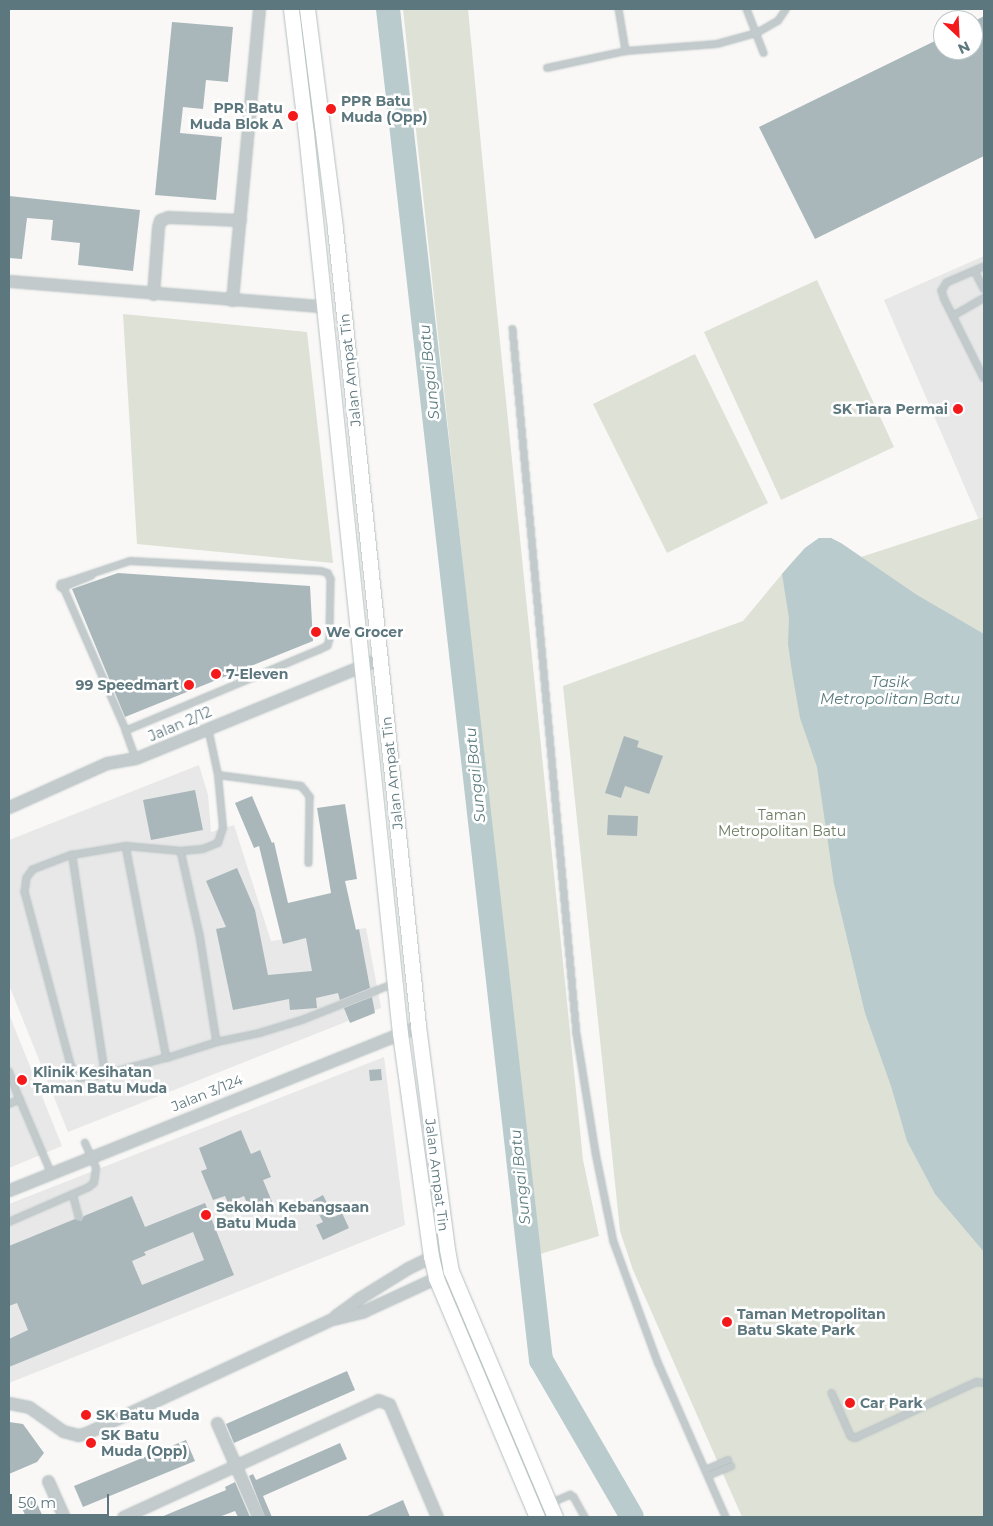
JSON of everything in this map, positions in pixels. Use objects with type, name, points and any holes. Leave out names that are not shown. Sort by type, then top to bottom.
[{"type":"street","points":[[232,300],[259,9]]},
{"type":"street","name":"Jalan Ampat Tin","points":[[291,9],[363,664],[400,1033],[431,1256],[436,1278],[537,1517]]},
{"type":"street","name":"Jalan Ampat Tin","points":[[307,9],[335,229],[418,1026],[447,1249],[451,1271],[552,1511]]},
{"type":"street","points":[[153,294],[160,220],[168,217],[240,220]]},
{"type":"street","points":[[9,281],[153,294],[323,306],[331,301],[334,292],[335,229]]},
{"type":"street","name":"Jalan 2/12","points":[[9,807],[106,763],[136,758],[381,658]]},
{"type":"street","name":"Jalan 3/124","points":[[9,1190],[418,1026]]},
{"type":"street","points":[[330,1320],[358,1299],[431,1256],[447,1249]]},
{"type":"street","points":[[9,1403],[29,1407],[63,1431],[78,1435],[86,1433],[330,1320],[364,1311],[451,1271]]},
{"type":"street","points":[[123,1517],[378,1400],[384,1400],[389,1404],[437,1517]]},
{"type":"street","points":[[217,1423],[258,1517]]},
{"type":"street","points":[[48,1481],[64,1517]]},
{"type":"lane","points":[[619,9],[626,51]]},
{"type":"lane","points":[[747,9],[764,53]]},
{"type":"lane","points":[[548,68],[626,51],[717,44],[757,33],[778,21],[786,9]]},
{"type":"lane","points":[[984,266],[947,283],[942,291],[984,378]]},
{"type":"lane","points":[[975,271],[984,289]]},
{"type":"lane","points":[[953,316],[984,298]]},
{"type":"lane","points":[[513,329],[577,1034],[596,1153],[614,1242],[658,1362],[726,1517]]},
{"type":"lane","points":[[126,731],[328,646],[330,639],[331,579],[328,573],[320,571],[130,561],[104,569],[65,586],[136,758]]},
{"type":"lane","points":[[208,728],[218,775],[223,828],[218,843],[202,849],[180,850],[126,846],[72,855],[33,870],[27,878],[25,892],[71,1065],[80,1078],[105,1075],[216,1042],[260,1033],[302,1020],[395,983]]},
{"type":"lane","points":[[218,775],[301,786],[310,797],[310,863]]},
{"type":"lane","points":[[126,846],[167,1058]]},
{"type":"lane","points":[[180,850],[200,935],[216,1042]]},
{"type":"lane","points":[[72,855],[105,1075]]},
{"type":"lane","points":[[9,1071],[52,1172]]},
{"type":"lane","points":[[9,1104],[20,1099]]},
{"type":"lane","points":[[9,1222],[94,1183],[96,1168],[85,1143]]},
{"type":"lane","points":[[73,1194],[79,1217]]},
{"type":"lane","points":[[832,1393],[851,1436],[855,1438],[977,1382],[984,1383]]},
{"type":"lane","points":[[705,1470],[730,1463],[708,1476]]},
{"type":"lane","points":[[552,1511],[570,1495],[574,1497],[585,1517]]},
{"type":"shaded area","name":"SK Tiara Permai","points":[[984,256],[984,517],[979,520],[884,300]]},
{"type":"shaded area","points":[[199,765],[208,795],[211,832],[234,825],[271,941],[366,928],[381,1008],[68,1132],[9,985],[9,840]]},
{"type":"shaded area","name":"Klinik Kesihatan Taman Batu Muda","points":[[9,1014],[62,1146],[9,1168]]},
{"type":"shaded area","name":"Sekolah Kebangsaan Batu Muda","points":[[384,1057],[405,1225],[9,1383],[9,1204]]},
{"type":"green space","points":[[403,9],[468,9],[583,1160],[599,1236],[537,1255]]},
{"type":"green space","points":[[817,280],[894,447],[781,500],[704,332]]},
{"type":"green space","points":[[123,314],[307,332],[333,563],[137,544]]},
{"type":"green space","points":[[695,354],[768,503],[667,553],[593,404]]},
{"type":"green space","name":"Taman Metropolitan Batu","points":[[984,517],[984,1517],[742,1517],[633,1270],[620,1231],[563,686],[743,621],[792,562],[805,548],[819,538],[831,538],[861,557]]},
{"type":"water","name":"Tasik Metropolitan Batu","points":[[819,538],[831,538],[841,543],[917,595],[984,634],[984,1252],[935,1194],[907,1141],[891,1086],[865,1013],[834,884],[817,767],[800,718],[792,672],[788,644],[789,618],[782,574],[805,548]]},
{"type":"building","points":[[983,17],[984,156],[815,239],[759,127],[933,42],[933,60],[983,60]]},
{"type":"building","points":[[172,22],[233,27],[228,82],[206,80],[203,109],[183,107],[180,133],[222,137],[216,200],[155,195]]},
{"type":"building","points":[[9,196],[140,210],[133,271],[78,265],[80,243],[51,240],[53,220],[27,218],[22,259],[9,258]]},
{"type":"building","points":[[118,573],[310,586],[313,641],[125,717],[72,589]]},
{"type":"building","points":[[624,736],[639,741],[637,747],[663,756],[649,794],[625,786],[621,798],[605,793]]},
{"type":"building","points":[[195,790],[203,830],[151,840],[143,800]]},
{"type":"building","points":[[252,796],[272,843],[274,842],[288,903],[331,893],[317,808],[345,804],[357,879],[345,881],[356,930],[359,929],[370,988],[340,1000],[338,993],[316,998],[317,1008],[290,1010],[289,999],[233,1010],[216,929],[226,927],[206,881],[237,868],[255,910],[268,975],[312,971],[306,938],[283,944],[259,846],[254,848],[235,803]]},
{"type":"building","points":[[608,815],[638,816],[637,836],[607,835]]},
{"type":"building","points":[[372,997],[375,1013],[350,1023],[344,1008]]},
{"type":"building","points":[[381,1069],[382,1080],[370,1081],[369,1070]]},
{"type":"building","points":[[241,1130],[251,1154],[260,1150],[271,1177],[263,1180],[273,1204],[251,1213],[244,1196],[228,1203],[225,1196],[213,1200],[201,1171],[207,1169],[199,1148]]},
{"type":"building","points":[[323,1195],[334,1217],[342,1213],[349,1228],[323,1240],[316,1225],[323,1222],[312,1201]]},
{"type":"building","points":[[132,1196],[145,1227],[205,1203],[234,1275],[9,1367],[9,1339],[28,1330],[17,1303],[9,1306],[9,1246],[75,1219],[81,1221],[84,1216]],"holes":[[[193,1232],[204,1260],[142,1285],[132,1261],[146,1255],[144,1252]]]},
{"type":"building","points":[[347,1371],[355,1390],[234,1443],[226,1424]]},
{"type":"building","points":[[9,1422],[23,1424],[44,1453],[37,1462],[9,1474]]},
{"type":"building","points":[[186,1440],[195,1461],[83,1507],[74,1486]]},
{"type":"building","points":[[340,1443],[347,1459],[263,1496],[272,1517],[265,1517],[249,1476],[253,1474],[256,1480]]},
{"type":"building","points":[[235,1482],[250,1517],[238,1517],[235,1511],[219,1517],[161,1517],[226,1490],[225,1487]]},
{"type":"building","points":[[35,1499],[43,1517],[26,1517],[21,1506]]},
{"type":"building","points":[[403,1500],[410,1517],[365,1517]]},
{"type":"waterway","name":"Sungai Batu","points":[[388,9],[541,1360],[632,1517]]},
{"type":"place","name":"PPR Batu Muda (Opp)","points":[[331,109]]},
{"type":"place","name":"PPR Batu Muda Blok A","points":[[293,116]]},
{"type":"place","name":"SK Tiara Permai","points":[[958,409]]},
{"type":"place","name":"We Grocer","points":[[316,632]]},
{"type":"place","name":"7-Eleven","points":[[216,674]]},
{"type":"place","name":"99 Speedmart","points":[[189,685]]},
{"type":"place","name":"Klinik Kesihatan Taman Batu Muda","points":[[22,1080]]},
{"type":"place","name":"Sekolah Kebangsaan Batu Muda","points":[[206,1215]]},
{"type":"place","name":"Taman Metropolitan Batu Skate Park","points":[[727,1322]]},
{"type":"place","name":"Car Park","points":[[850,1403]]},
{"type":"place","name":"SK Batu Muda","points":[[86,1415]]},
{"type":"place","name":"SK Batu Muda (Opp)","points":[[91,1443]]}]
